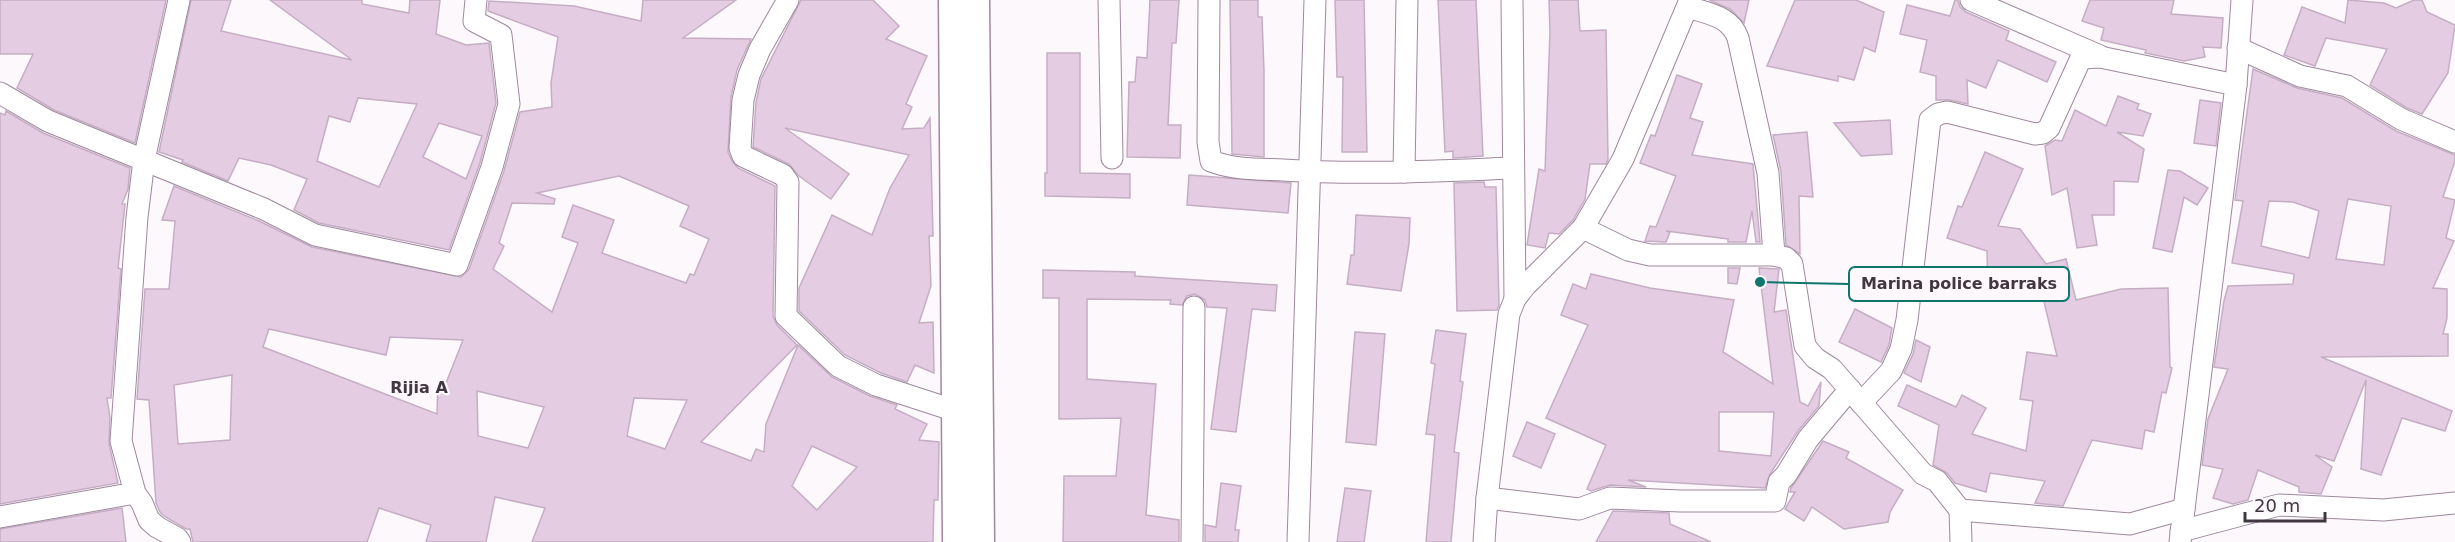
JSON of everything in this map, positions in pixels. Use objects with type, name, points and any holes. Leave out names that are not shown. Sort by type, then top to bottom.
[{"type":"main road","points":[[953,0],[957,542]]},
{"type":"main road","points":[[975,0],[980,542]]},
{"type":"street","points":[[179,0],[144,160],[137,216],[121,441],[135,493],[149,520],[157,527],[177,537],[180,542]]},
{"type":"street","points":[[0,93],[48,121],[272,213],[315,235],[457,265],[492,166],[509,104],[501,35],[474,21],[476,0]]},
{"type":"street","points":[[788,0],[760,49],[749,75],[744,100],[740,148],[743,156],[783,175],[788,182],[786,316],[842,368],[876,385],[956,411]]},
{"type":"street","points":[[1109,0],[1112,158]]},
{"type":"street","points":[[1209,0],[1208,141],[1211,161],[1227,167],[1310,172],[1404,172],[1512,168]]},
{"type":"street","points":[[1298,542],[1315,0]]},
{"type":"street","points":[[1404,172],[1407,0]]},
{"type":"street","points":[[1512,0],[1515,299]]},
{"type":"street","points":[[1971,0],[2100,57],[2236,85]]},
{"type":"street","points":[[2242,0],[2236,85],[2180,536],[2279,505],[2383,510],[2455,503]]},
{"type":"street","points":[[1484,542],[1487,498],[1509,314],[1515,299],[1525,286],[1583,228],[1623,159],[1689,4],[1734,26],[1768,173],[1774,255]]},
{"type":"street","points":[[2238,48],[2300,76],[2347,86],[2401,119],[2455,142]]},
{"type":"street","points":[[1487,498],[1579,509],[1610,498],[1775,501],[1779,482],[1786,476],[1808,439],[1855,396],[1891,371],[1901,349],[1907,320],[1930,120],[1938,114],[1947,112],[2035,134],[2043,133],[2049,128],[2081,58],[2100,57]]},
{"type":"street","points":[[1583,228],[1628,249],[1650,255],[1774,255],[1786,258],[1792,264],[1804,346],[1815,358],[1832,369],[1923,474],[1937,482],[1960,510],[1961,542]]},
{"type":"street","points":[[1192,542],[1194,307]]},
{"type":"street","points":[[0,517],[135,493]]},
{"type":"street","points":[[1960,510],[2130,524],[2184,509]]},
{"type":"building","points":[[0,0],[166,0],[135,143],[54,110],[17,88],[33,54],[0,54]]},
{"type":"building","points":[[191,0],[231,0],[221,31],[352,60],[270,0],[362,0],[362,4],[409,13],[410,0],[440,0],[436,34],[466,45],[489,43],[496,103],[480,163],[449,250],[319,223],[294,210],[307,179],[271,165],[239,158],[228,181],[182,162],[183,160],[159,152]],"holes":[[[358,98],[417,104],[379,187],[317,161],[329,116],[350,122]],[[439,123],[482,136],[466,179],[423,157]]]},
{"type":"building","points":[[643,0],[736,0],[683,38],[751,39],[737,70],[731,97],[728,152],[738,168],[775,186],[773,316],[777,325],[797,345],[701,442],[751,461],[756,449],[764,452],[766,424],[798,345],[832,377],[870,396],[897,405],[895,409],[927,424],[919,440],[939,442],[938,500],[934,500],[933,542],[532,542],[545,508],[495,497],[486,542],[426,542],[431,525],[379,508],[367,542],[193,542],[190,529],[164,516],[156,503],[149,400],[137,399],[145,289],[169,289],[175,221],[162,220],[174,186],[259,221],[312,247],[461,277],[469,269],[504,171],[520,112],[552,107],[551,83],[558,37],[488,11],[489,1],[574,6],[641,21]],"holes":[[[619,176],[689,206],[680,226],[709,239],[694,275],[690,274],[686,283],[602,253],[614,220],[573,205],[562,237],[578,243],[552,312],[493,269],[504,246],[499,243],[512,203],[554,204],[555,199],[537,193]],[[269,329],[386,355],[390,337],[463,340],[446,383],[438,383],[437,414],[263,347]],[[232,375],[230,440],[178,444],[174,385]],[[477,391],[544,407],[528,448],[478,436]],[[634,398],[687,400],[665,449],[627,436]],[[812,446],[857,467],[817,510],[792,486]]]},
{"type":"building","points":[[801,0],[873,0],[899,26],[886,39],[927,56],[906,104],[912,107],[902,129],[924,128],[930,118],[933,236],[929,236],[931,286],[919,323],[933,322],[934,373],[915,365],[907,382],[881,373],[845,355],[799,311],[799,288],[832,215],[872,235],[890,188],[909,155],[785,128],[849,174],[831,199],[799,176],[789,164],[753,147],[756,102],[761,79]]},
{"type":"building","points":[[1150,0],[1179,0],[1176,43],[1172,43],[1168,125],[1181,125],[1180,158],[1127,157],[1129,82],[1135,82],[1137,57],[1147,58]]},
{"type":"building","points":[[1230,0],[1258,0],[1258,17],[1262,17],[1264,157],[1232,154]]},
{"type":"building","points":[[1335,0],[1364,0],[1367,152],[1342,152],[1343,77],[1337,77]]},
{"type":"building","points":[[1438,0],[1476,0],[1483,156],[1453,158],[1453,151],[1445,152]]},
{"type":"building","points":[[1549,0],[1578,0],[1580,31],[1606,30],[1608,159],[1606,164],[1590,164],[1585,199],[1573,220],[1559,234],[1549,233],[1545,248],[1527,245],[1539,169],[1545,171]]},
{"type":"building","points":[[1709,0],[1749,0],[1744,23],[1730,9]]},
{"type":"building","points":[[1795,0],[1856,0],[1884,12],[1875,52],[1864,47],[1854,80],[1838,76],[1838,81],[1767,66]]},
{"type":"building","points":[[1955,0],[1958,0],[1960,7],[1966,12],[2009,31],[2006,40],[2056,62],[2047,82],[1998,60],[1986,88],[1967,80],[1968,104],[1936,100],[1936,76],[1920,72],[1927,40],[1900,34],[1907,5],[1950,16]]},
{"type":"building","points":[[2090,0],[2174,0],[2171,14],[2223,18],[2221,48],[2203,47],[2205,57],[2184,61],[2145,53],[2146,50],[2101,40],[2104,28],[2082,21]]},
{"type":"building","points":[[2348,0],[2384,3],[2396,8],[2414,0],[2422,0],[2427,12],[2455,25],[2448,73],[2422,114],[2407,108],[2370,85],[2387,49],[2326,38],[2315,66],[2284,55],[2302,7],[2345,23]]},
{"type":"building","points":[[1047,53],[1080,53],[1080,173],[1130,174],[1130,198],[1045,196]]},
{"type":"building","points":[[2253,69],[2297,88],[2342,98],[2396,131],[2455,155],[2443,197],[2455,200],[2446,238],[2454,241],[2433,288],[2447,289],[2447,318],[2443,334],[2448,334],[2448,356],[2321,357],[2452,411],[2445,431],[2402,418],[2381,475],[2361,469],[2366,380],[2334,461],[2315,455],[2332,467],[2321,494],[2299,492],[2299,487],[2258,470],[2248,500],[2233,504],[2213,498],[2223,469],[2202,465],[2208,419],[2228,369],[2214,367],[2228,286],[2293,284],[2294,274],[2232,263],[2243,201],[2235,200]],"holes":[[[2348,199],[2391,206],[2384,265],[2336,259]],[[2269,201],[2293,202],[2319,211],[2309,258],[2261,246]]]},
{"type":"building","points":[[1677,75],[1702,84],[1690,118],[1703,122],[1692,155],[1753,164],[1760,242],[1756,242],[1752,211],[1746,242],[1728,242],[1728,239],[1666,231],[1670,232],[1666,242],[1645,241],[1650,226],[1656,227],[1676,176],[1640,163],[1651,135],[1655,136]]},
{"type":"building","points":[[2118,96],[2139,104],[2137,109],[2151,114],[2143,136],[2117,132],[2144,149],[2138,182],[2114,181],[2114,215],[2092,215],[2097,245],[2077,248],[2067,188],[2052,195],[2045,146],[2055,140],[2062,141],[2075,110],[2106,126]]},
{"type":"building","points":[[2200,100],[2221,103],[2216,146],[2194,143]]},
{"type":"building","points":[[6,111],[43,133],[130,168],[128,189],[122,204],[125,204],[118,268],[121,269],[111,398],[107,398],[110,418],[109,444],[118,483],[0,504],[0,113],[5,115]]},
{"type":"building","points":[[1890,120],[1892,154],[1861,156],[1834,123]]},
{"type":"building","points":[[1807,132],[1813,197],[1799,196],[1800,254],[1786,245],[1781,172],[1773,135]]},
{"type":"building","points":[[1985,152],[2023,169],[1998,226],[2020,229],[2046,264],[2066,259],[2076,300],[2121,289],[2168,288],[2170,367],[2172,368],[2166,393],[2162,392],[2154,432],[2145,430],[2142,449],[2092,440],[2063,506],[2035,503],[2045,481],[1990,473],[1986,492],[1955,483],[1947,473],[1933,465],[1939,425],[1898,406],[1907,385],[1956,407],[1962,395],[1986,408],[1972,434],[2026,451],[2033,401],[2020,399],[2027,352],[2057,356],[2040,285],[2008,283],[1988,290],[1987,251],[1947,238],[1958,206],[1962,207]]},
{"type":"building","points":[[2168,170],[2180,171],[2208,188],[2197,205],[2184,197],[2172,252],[2153,248]]},
{"type":"building","points":[[1189,175],[1291,183],[1288,213],[1187,205]]},
{"type":"building","points":[[1484,182],[1485,187],[1496,187],[1499,305],[1497,310],[1457,311],[1454,183]]},
{"type":"building","points":[[1356,215],[1410,218],[1409,244],[1401,291],[1347,284],[1351,255],[1354,255]]},
{"type":"building","points":[[1728,268],[1740,268],[1737,284],[1728,283]]},
{"type":"building","points":[[1759,268],[1779,269],[1774,312],[1786,310],[1800,402],[1808,406],[1821,382],[1819,406],[1798,431],[1770,474],[1765,488],[1628,480],[1646,487],[1610,485],[1591,491],[1587,489],[1606,445],[1546,418],[1588,325],[1561,315],[1573,284],[1586,289],[1591,274],[1650,288],[1734,300],[1723,352],[1773,384]],"holes":[[[1719,412],[1774,412],[1771,456],[1719,451]]]},
{"type":"building","points":[[1043,270],[1135,272],[1135,276],[1277,285],[1275,311],[1252,309],[1236,432],[1211,429],[1227,308],[1207,307],[1205,300],[1195,294],[1187,296],[1182,305],[1170,304],[1171,300],[1087,299],[1087,379],[1156,384],[1146,515],[1179,520],[1179,542],[1063,542],[1064,476],[1116,476],[1121,418],[1059,419],[1059,298],[1043,298]]},
{"type":"building","points":[[1855,309],[1892,328],[1889,345],[1881,362],[1839,342]]},
{"type":"building","points":[[1436,330],[1466,334],[1460,381],[1463,382],[1454,452],[1459,453],[1451,542],[1426,542],[1435,435],[1426,434],[1435,364],[1431,363]]},
{"type":"building","points":[[1355,332],[1385,334],[1376,445],[1346,442]]},
{"type":"building","points":[[1916,340],[1930,347],[1921,382],[1904,373],[1913,354]]},
{"type":"building","points":[[1527,422],[1555,434],[1541,468],[1513,456]]},
{"type":"building","points":[[1823,441],[1849,452],[1846,458],[1903,490],[1890,512],[1888,522],[1844,529],[1812,507],[1804,521],[1785,509],[1795,492],[1790,492],[1791,488]]},
{"type":"building","points":[[1221,483],[1241,486],[1235,530],[1239,530],[1238,542],[1205,542],[1205,525],[1216,527]]},
{"type":"building","points":[[1345,488],[1371,491],[1364,542],[1337,542]]},
{"type":"building","points":[[122,508],[126,542],[0,542],[0,529]]},
{"type":"building","points":[[1613,511],[1669,513],[1670,524],[1711,542],[1596,542]]},
{"type":"place","name":"Marina police barraks","points":[[1760,282]]},
{"type":"district","name":"Rijia A","points":[[419,387]]}]
